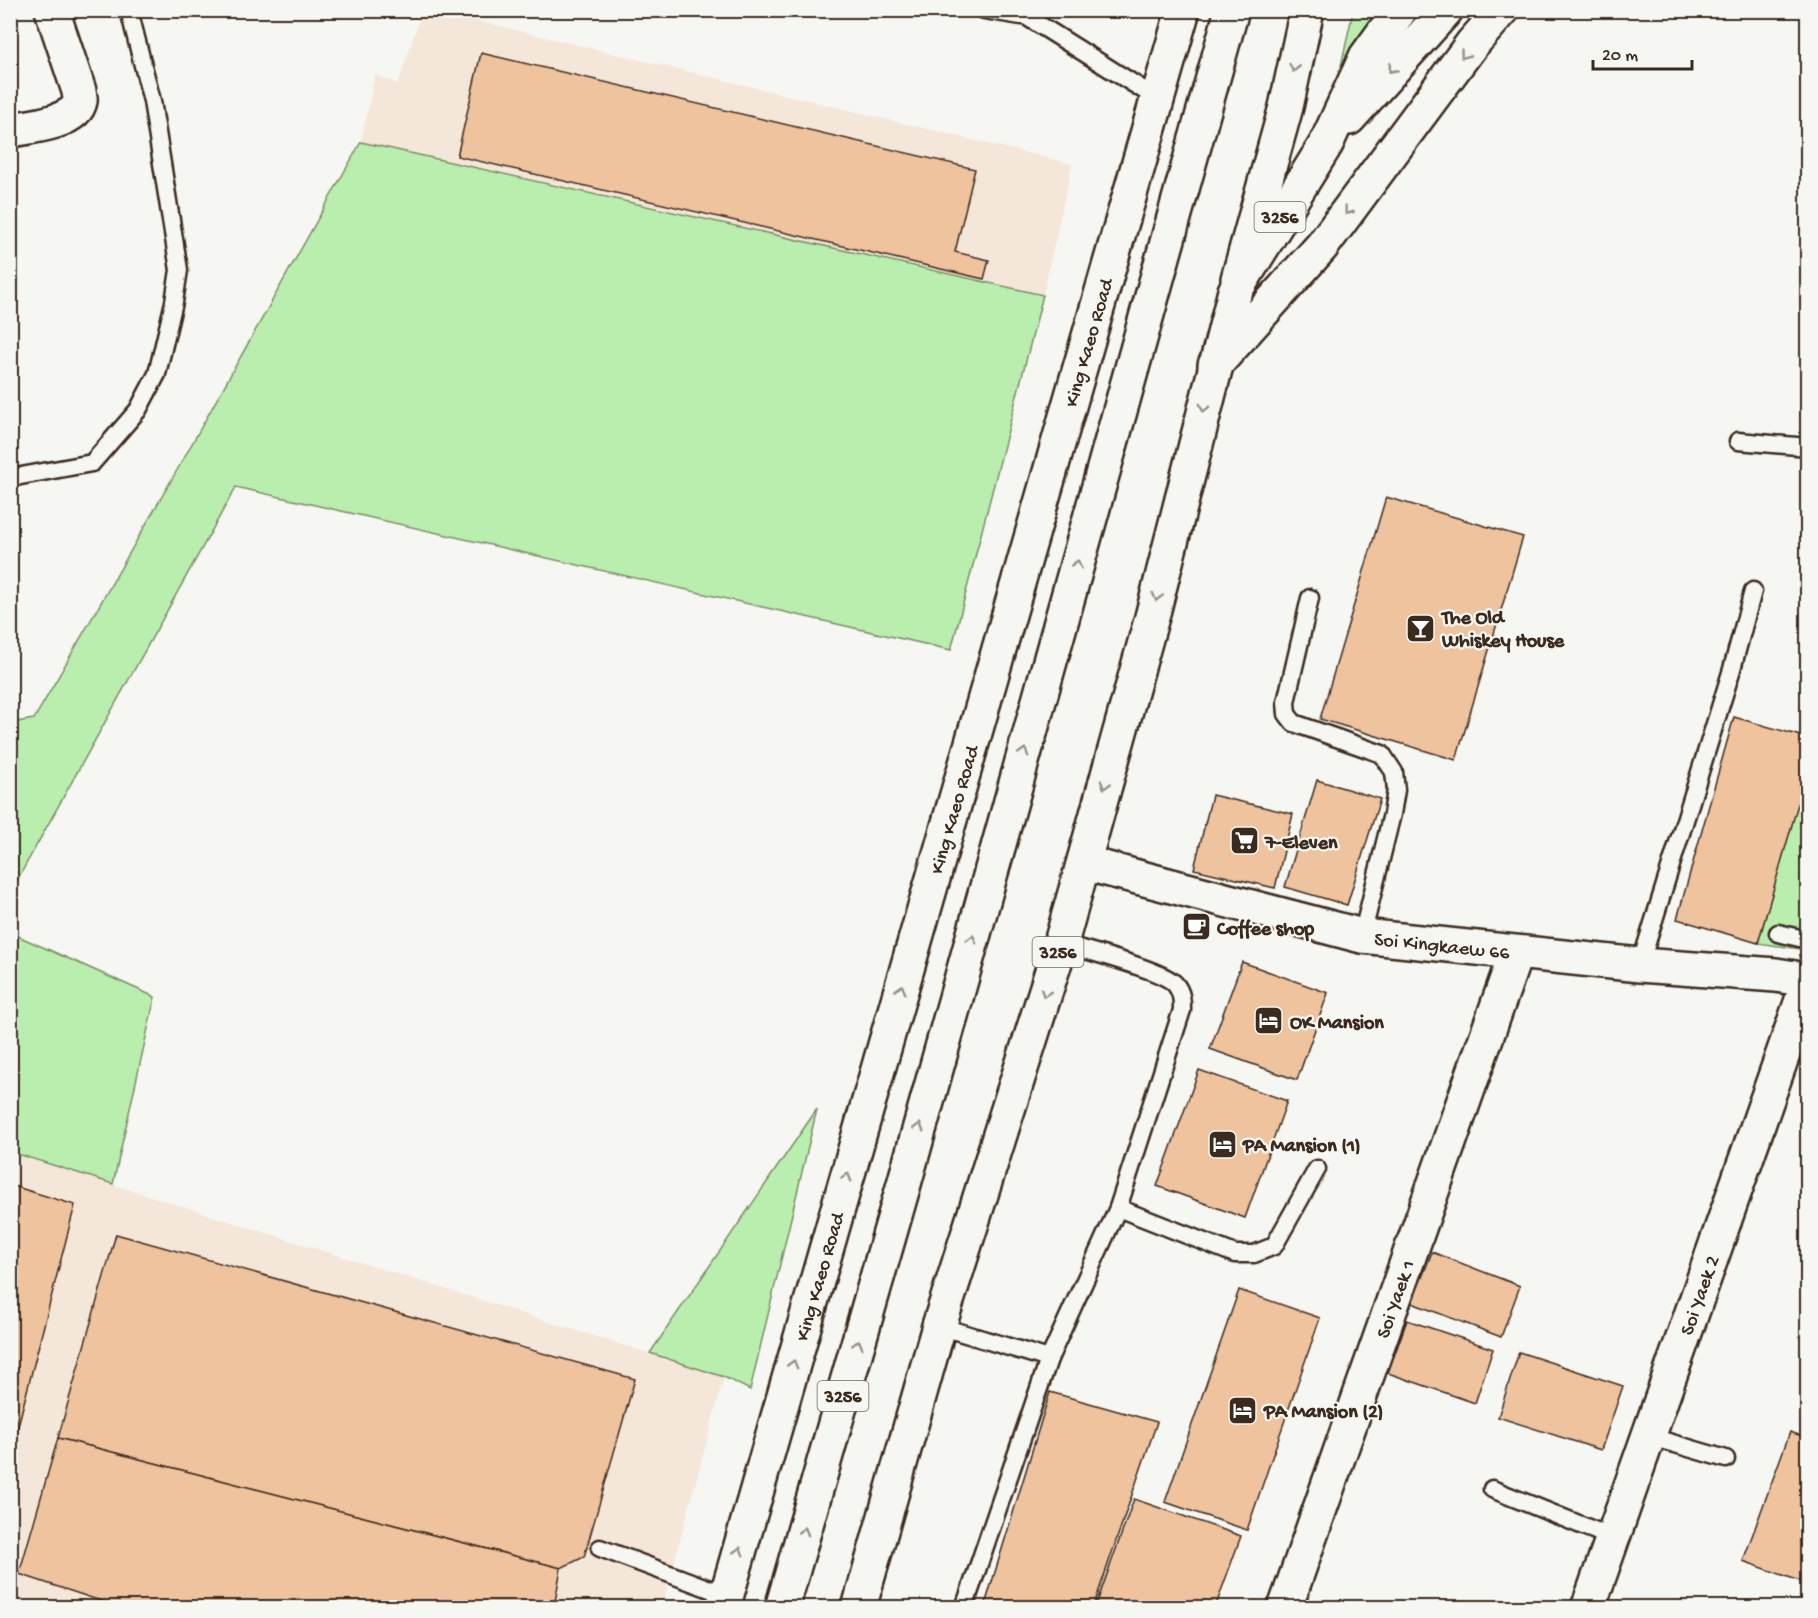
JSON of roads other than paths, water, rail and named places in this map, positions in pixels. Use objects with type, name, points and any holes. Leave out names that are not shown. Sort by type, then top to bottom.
[{"type":"main road","points":[[10,130],[47,124],[75,112],[80,102],[79,91],[52,10]]},
{"type":"main road","name":"King Kaeo Road","points":[[724,1601],[1183,10]]},
{"type":"main road","name":"3256","points":[[859,1608],[939,1326],[1061,944],[1152,617],[1215,366],[1286,107],[1307,10]]},
{"type":"main road","points":[[1326,144],[1366,57],[1400,10]]},
{"type":"main road","points":[[1326,144],[1446,10]]},
{"type":"main road","points":[[1215,366],[1322,246],[1472,44],[1502,10]]},
{"type":"main road","name":"3256","points":[[782,1608],[904,1184],[1231,16]]},
{"type":"main road","name":"3256","points":[[1235,291],[1326,144]]},
{"type":"main road","name":"Soi Kingkaew 66","points":[[1083,863],[1362,936],[1640,965],[1776,975],[1808,982]]},
{"type":"main road","points":[[1285,1608],[1516,953]]},
{"type":"main road","name":"Soi Yaek 2","points":[[1588,1608],[1808,982]]},
{"type":"lane","points":[[10,478],[92,463],[138,410],[158,374],[174,302],[178,270],[152,101],[129,10]]},
{"type":"lane","points":[[984,10],[1018,13],[1158,99]]},
{"type":"lane","points":[[1738,441],[1808,447]]},
{"type":"lane","points":[[1640,965],[1732,669],[1753,591]]},
{"type":"lane","points":[[1310,598],[1286,702],[1287,714],[1294,723],[1382,754],[1394,772],[1396,790],[1392,814],[1362,936]]},
{"type":"lane","points":[[1778,933],[1808,940]]},
{"type":"lane","points":[[964,1608],[1049,1359],[1118,1208],[1182,1010],[1182,995],[1174,983],[1154,972],[1061,944]]},
{"type":"lane","points":[[1118,1208],[1234,1254],[1254,1254],[1274,1246],[1317,1169]]},
{"type":"lane","points":[[939,1326],[1049,1359]]},
{"type":"lane","points":[[1648,1436],[1726,1459]]},
{"type":"lane","points":[[1492,1489],[1612,1538]]},
{"type":"lane","points":[[600,1548],[724,1601]]},
{"type":"place","name":"The Old Whiskey House","points":[[1421,628]]},
{"type":"place","name":"7-Eleven","points":[[1244,841]]},
{"type":"place","name":"Coffee shop","points":[[1196,927]]},
{"type":"place","name":"OK Mansion","points":[[1269,1021]]},
{"type":"place","name":"PA Mansion (1)","points":[[1222,1144]]},
{"type":"place","name":"PA Mansion (2)","points":[[1243,1410]]}]
